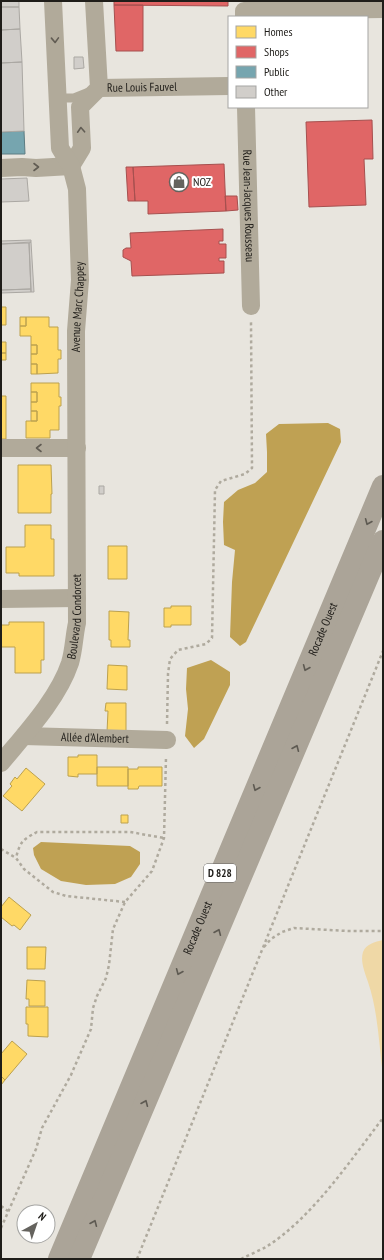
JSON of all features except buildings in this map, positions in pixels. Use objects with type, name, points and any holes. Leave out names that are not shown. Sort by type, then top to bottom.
[{"type":"main road","name":"Rocade Ouest","points":[[59,1259],[383,486]]},
{"type":"main road","name":"Rocade Ouest","points":[[79,1259],[383,541]]},
{"type":"street","name":"Avenue Marc Chappey","points":[[53,1],[60,148],[71,166],[77,189],[80,280],[76,331],[77,448]]},
{"type":"street","points":[[1,168],[71,166],[82,148],[80,107],[99,88],[94,1]]},
{"type":"street","points":[[244,16],[244,11],[383,9]]},
{"type":"street","name":"Rue Louis Fauvel","points":[[99,88],[228,86]]},
{"type":"street","name":"Rue Jean-Jacques Rousseau","points":[[246,108],[251,306]]},
{"type":"street","points":[[1,448],[77,448]]},
{"type":"street","name":"Boulevard Condorcet","points":[[1,763],[24,736],[56,693],[70,662],[76,624],[77,598],[77,448]]},
{"type":"street","points":[[1,599],[77,598]]},
{"type":"street","name":"Allée d'Alembert","points":[[24,736],[167,740]]},
{"type":"lane","name":"Rue Louis Fauvel","points":[[57,98],[74,98],[99,88]]},
{"type":"path","points":[[1,1228],[36,1149],[42,1128],[71,1075],[91,1029],[93,1008],[106,978],[109,965],[113,929],[125,902],[152,871],[164,838],[168,674],[170,659],[178,650],[206,644],[212,638],[215,490],[221,482],[245,474],[252,468],[251,306]]},
{"type":"path","points":[[137,1259],[383,651]]},
{"type":"path","points":[[16,858],[18,850],[24,839],[37,832],[130,832],[164,838]]},
{"type":"path","points":[[1,849],[16,858],[24,869],[53,892],[66,896],[125,902]]},
{"type":"path","points":[[262,949],[277,935],[290,928],[383,931]]},
{"type":"path","points":[[241,1259],[266,1246],[310,1210],[343,1171],[383,1118]]},
{"type":"path","points":[[1,1206],[8,1212]]},
{"type":"shaded area","points":[[328,423],[340,429],[341,442],[246,642],[240,646],[230,637],[235,550],[224,545],[224,502],[238,490],[255,483],[267,472],[266,434],[279,424]]},
{"type":"shaded area","points":[[211,660],[230,672],[230,685],[204,739],[194,748],[185,736],[188,709],[186,689],[187,668]]},
{"type":"shaded area","points":[[41,842],[130,846],[140,852],[140,864],[131,877],[115,884],[86,885],[61,881],[41,869],[34,855],[33,848]]},
{"type":"shaded area","points":[[383,940],[383,1076],[374,1005],[363,967],[362,956],[366,947]]},
{"type":"place","name":"NOZ","points":[[179,182]]}]
